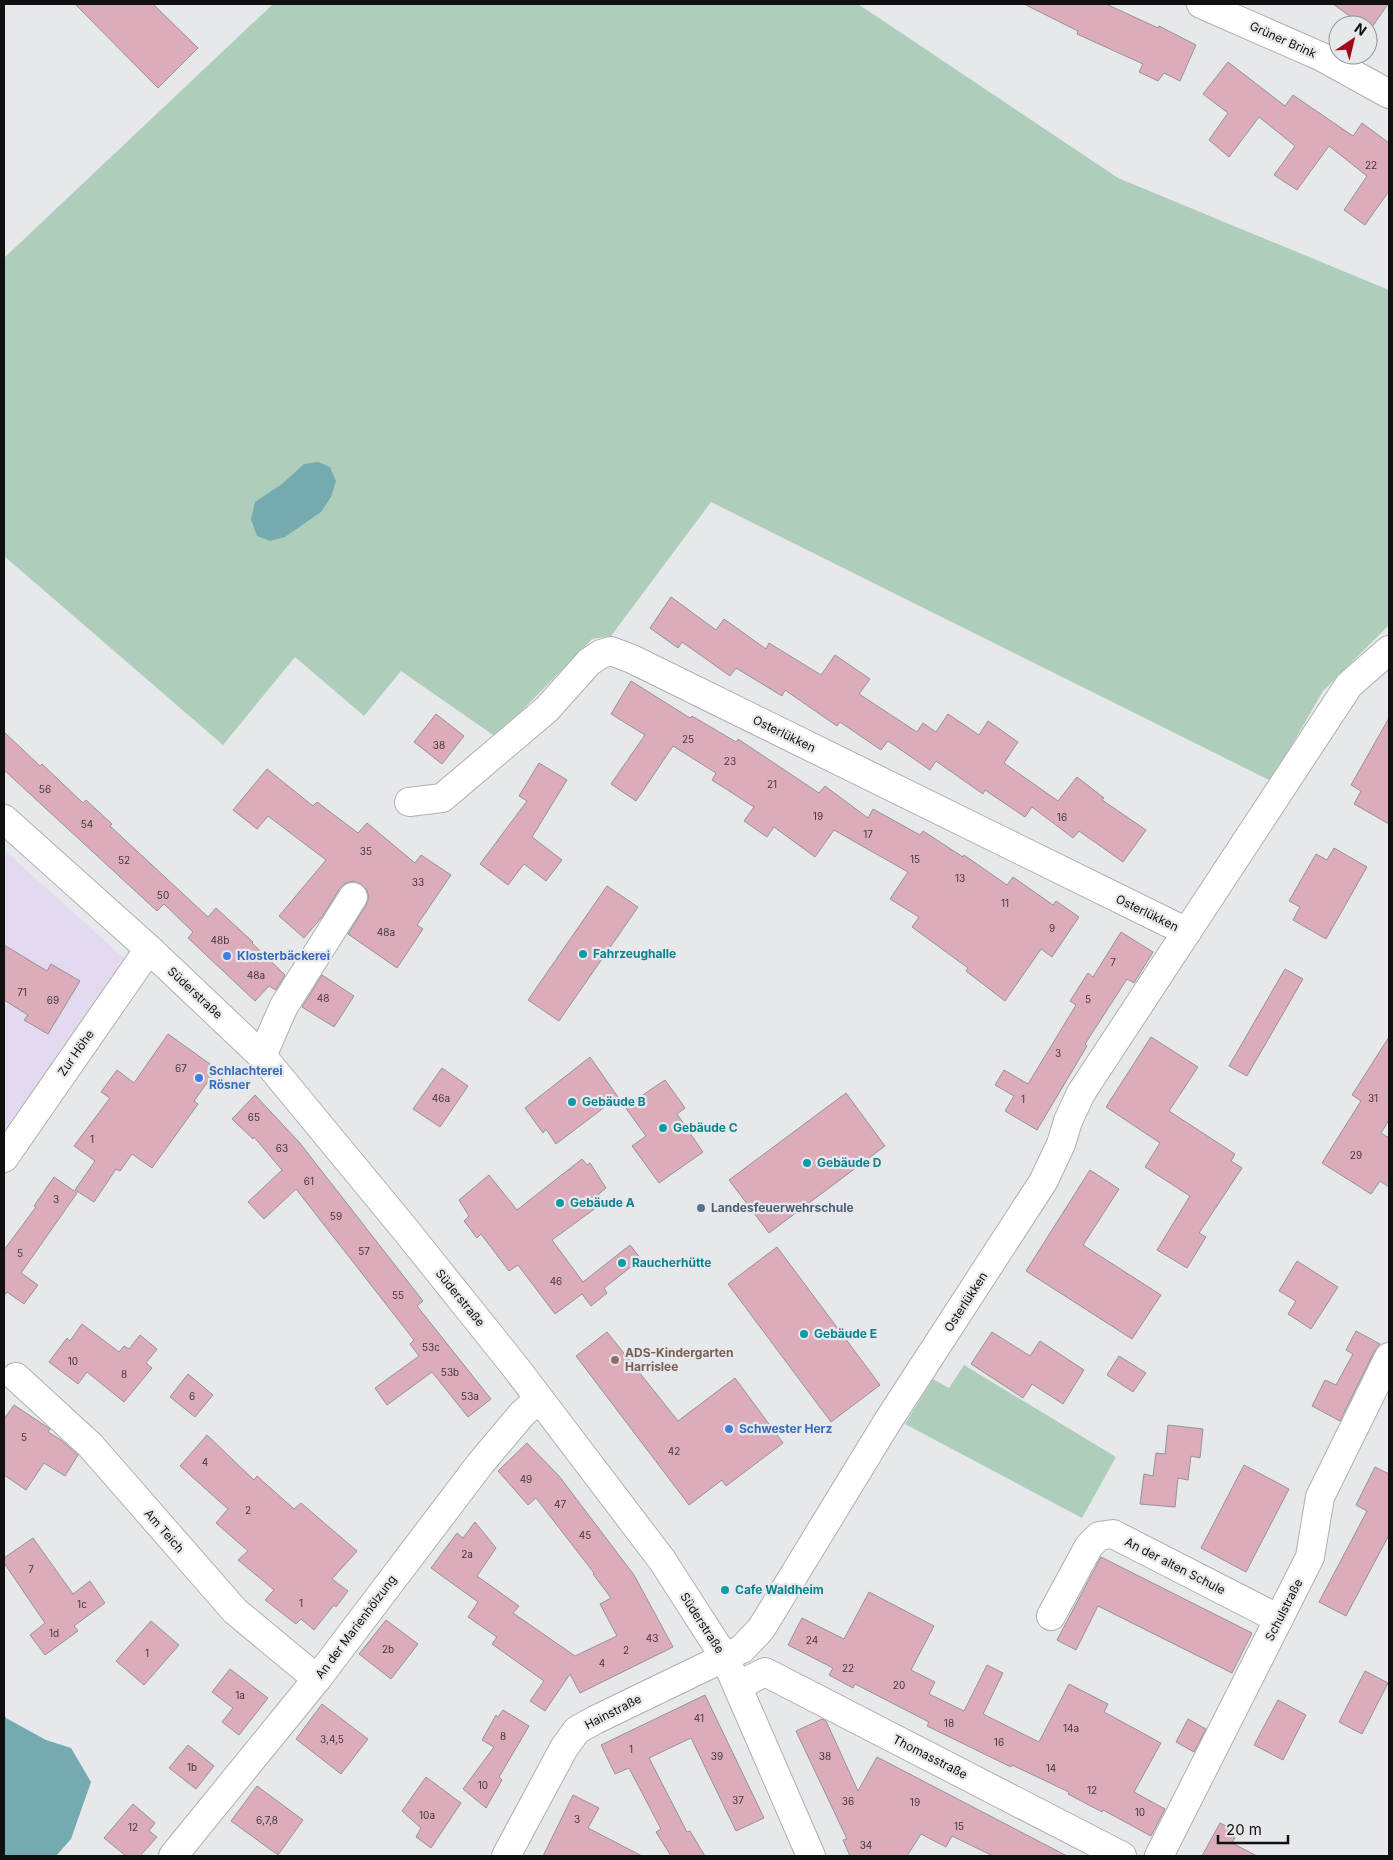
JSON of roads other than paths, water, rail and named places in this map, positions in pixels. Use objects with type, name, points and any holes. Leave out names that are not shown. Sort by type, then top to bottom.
[{"type":"street","name":"Grüner Brink","points":[[1201,4],[1387,88]]},
{"type":"street","name":"Osterlükken","points":[[725,1658],[742,1649],[761,1629],[886,1424],[1043,1182],[1061,1144],[1068,1120],[1082,1093],[1349,685],[1389,650]]},
{"type":"street","name":"Osterlükken","points":[[409,802],[442,798],[547,709],[589,662],[601,654],[610,651],[632,660],[1188,932]]},
{"type":"street","name":"Süderstraße","points":[[4,819],[149,949],[262,1056],[404,1228],[540,1399],[662,1560],[725,1658],[811,1856]]},
{"type":"street","points":[[262,1056],[284,1006],[353,897]]},
{"type":"street","name":"Zur Höhe","points":[[4,1158],[149,949]]},
{"type":"street","name":"Schulstraße","points":[[1159,1856],[1310,1557],[1320,1497],[1389,1357]]},
{"type":"street","name":"Am Teich","points":[[16,1377],[90,1446],[235,1612],[317,1679]]},
{"type":"street","name":"An der Marienhölzung","points":[[173,1856],[317,1679],[480,1464],[522,1414],[540,1399]]},
{"type":"street","name":"An der alten Schule","points":[[1051,1616],[1089,1546],[1099,1536],[1113,1534],[1279,1620]]},
{"type":"street","name":"Hainstraße","points":[[506,1856],[564,1748],[576,1730],[725,1658]]},
{"type":"street","name":"Thomasstraße","points":[[738,1686],[765,1672],[1122,1856]]},
{"type":"water","points":[[318,462],[330,467],[336,481],[331,497],[321,512],[285,537],[270,541],[257,536],[251,519],[255,502],[282,484],[304,464]]},
{"type":"water","points":[[4,1714],[6,1718],[46,1740],[71,1748],[91,1782],[71,1839],[56,1856],[4,1856]]},
{"type":"place","name":"Fahrzeughalle","points":[[583,954]]},
{"type":"place","name":"Klosterbäckerei","points":[[227,956]]},
{"type":"place","name":"Schlachterei Rösner","points":[[199,1078]]},
{"type":"place","name":"Gebäude B","points":[[572,1102]]},
{"type":"place","name":"Gebäude C","points":[[663,1128]]},
{"type":"place","name":"Gebäude D","points":[[807,1163]]},
{"type":"place","name":"Gebäude A","points":[[560,1203]]},
{"type":"place","name":"Landesfeuerwehrschule","points":[[701,1208]]},
{"type":"place","name":"Raucherhütte","points":[[622,1263]]},
{"type":"place","name":"Gebäude E","points":[[804,1334]]},
{"type":"place","name":"ADS-Kindergarten Harrislee","points":[[615,1360]]},
{"type":"place","name":"Schwester Herz","points":[[729,1429]]},
{"type":"place","name":"Cafe Waldheim","points":[[725,1590]]}]
